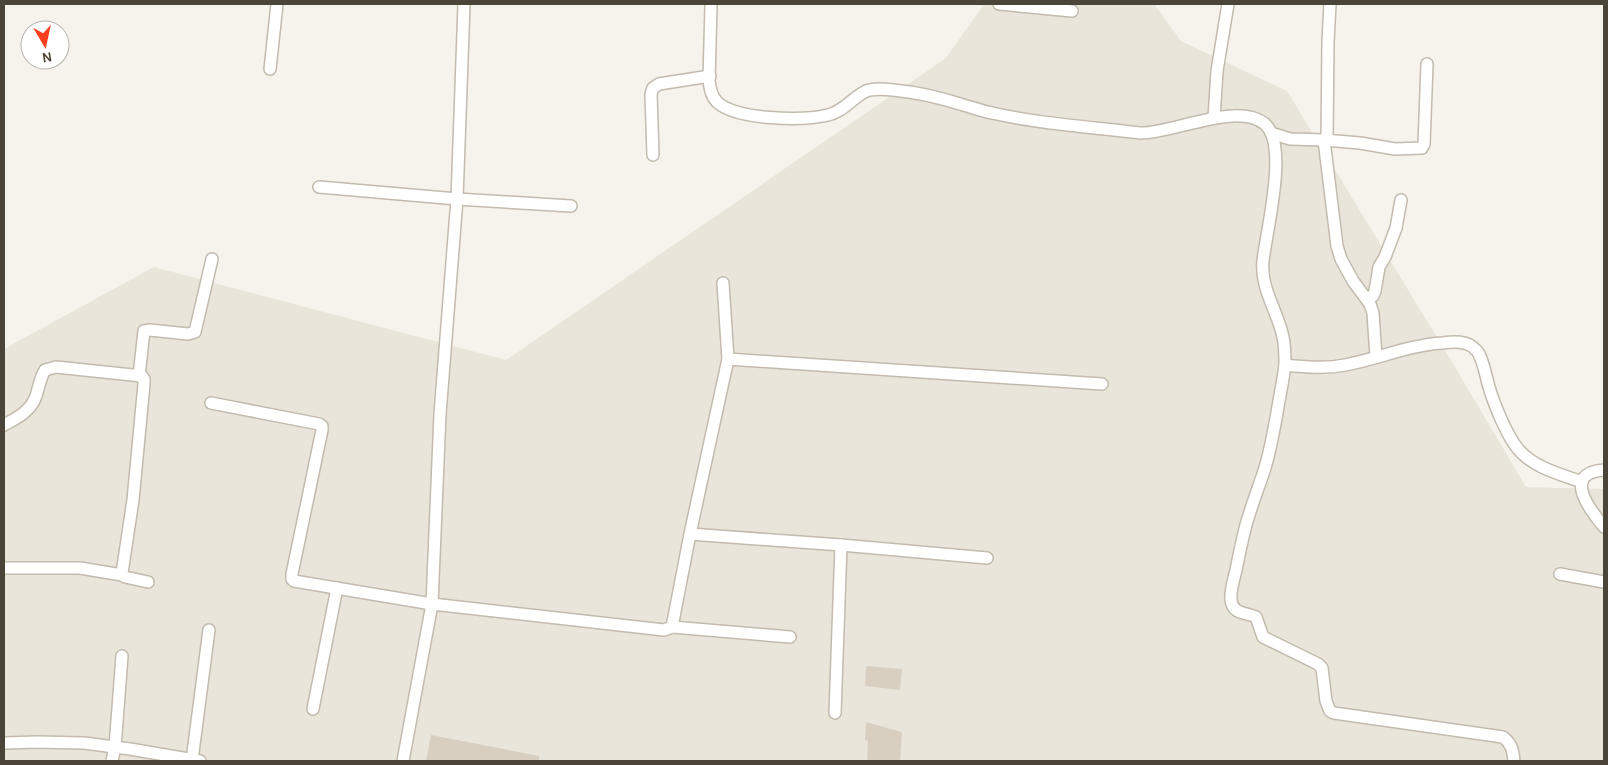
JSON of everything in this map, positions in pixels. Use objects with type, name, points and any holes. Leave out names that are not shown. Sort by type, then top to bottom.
[{"type":"street","points":[[270,69],[277,4]]},
{"type":"street","points":[[403,761],[432,604],[440,414],[457,199],[464,4]]},
{"type":"street","points":[[712,4],[711,92],[724,108],[757,116],[778,118],[829,115],[840,110],[867,91],[876,89],[910,92],[991,113],[1019,118],[1140,133],[1158,132],[1214,118],[1242,117],[1256,119],[1266,125],[1271,133],[1274,145],[1275,176],[1273,206],[1262,264],[1264,283],[1283,336],[1285,365],[1271,445],[1265,470],[1246,525],[1231,593],[1234,608],[1237,612],[1256,617],[1263,637],[1318,664],[1322,668],[1326,701],[1330,711],[1504,737],[1510,742],[1514,761]]},
{"type":"street","points":[[999,4],[1072,11]]},
{"type":"street","points":[[1214,118],[1217,71],[1228,4]]},
{"type":"street","points":[[1330,4],[1326,140],[1337,246],[1341,259],[1353,282],[1367,298],[1373,313],[1376,358]]},
{"type":"street","points":[[1271,133],[1290,139],[1360,143],[1395,149],[1422,148],[1424,144],[1427,64]]},
{"type":"street","points":[[653,155],[651,94],[653,88],[660,84],[710,76]]},
{"type":"street","points":[[319,187],[457,199],[571,206]]},
{"type":"street","points":[[1367,298],[1374,294],[1379,268],[1385,258],[1396,228],[1401,200]]},
{"type":"street","points":[[139,376],[144,332],[150,330],[188,334],[195,332],[212,259]]},
{"type":"street","points":[[672,627],[728,359],[723,283]]},
{"type":"street","points":[[1285,365],[1329,368],[1376,358],[1426,344],[1466,343],[1479,354],[1490,390],[1509,434],[1518,448],[1529,459],[1541,466],[1582,482]]},
{"type":"street","points":[[728,359],[1102,384]]},
{"type":"street","points":[[4,425],[30,408],[45,370],[56,368],[142,376],[144,384],[122,575]]},
{"type":"street","points":[[211,403],[322,426],[292,577],[294,581],[432,604],[664,630],[672,627],[790,637]]},
{"type":"street","points":[[1604,470],[1593,472],[1582,482],[1581,490],[1584,498],[1604,527]]},
{"type":"street","points":[[690,534],[987,558]]},
{"type":"street","points":[[835,713],[840,545]]},
{"type":"street","points":[[4,568],[80,568],[122,575],[148,582]]},
{"type":"street","points":[[1560,574],[1604,582]]},
{"type":"street","points":[[313,709],[337,588]]},
{"type":"street","points":[[4,742],[84,743],[196,760],[209,630]]},
{"type":"street","points":[[112,761],[115,747],[122,656]]},
{"type":"shaded area","points":[[984,4],[1154,4],[1181,41],[1287,91],[1526,487],[1604,489],[1604,761],[4,761],[4,349],[154,267],[506,360],[946,58]]},
{"type":"building","points":[[866,666],[902,669],[900,690],[865,686]]},
{"type":"building","points":[[866,722],[902,732],[900,761],[867,761],[868,741],[865,740]]},
{"type":"building","points":[[431,735],[539,756],[539,761],[426,761]]}]
